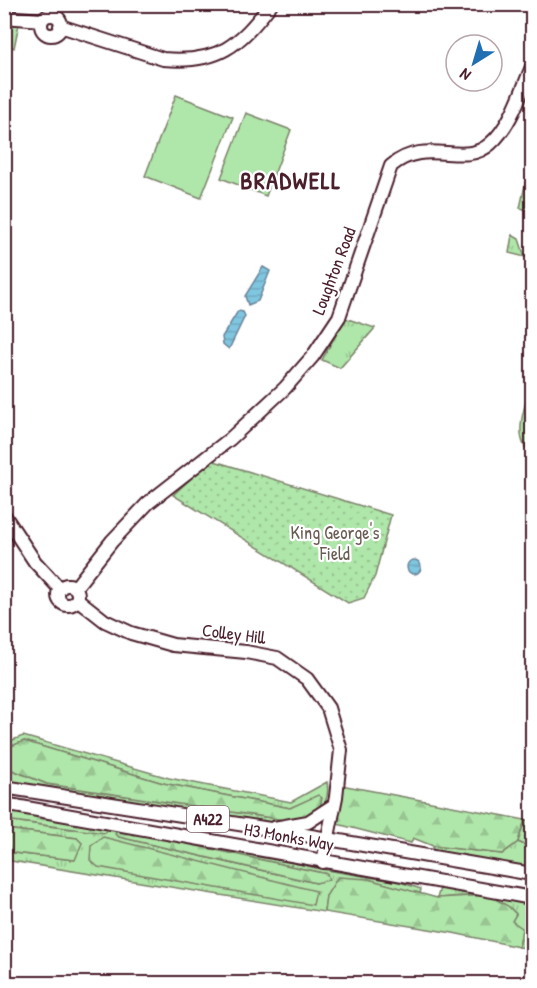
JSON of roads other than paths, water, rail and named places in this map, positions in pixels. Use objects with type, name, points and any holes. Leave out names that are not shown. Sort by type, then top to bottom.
[{"type":"street","points":[[4,16],[42,20],[41,27],[47,34],[56,33],[60,26],[163,59],[180,60],[203,58],[234,45],[248,34],[271,4]]},
{"type":"street","name":"Loughton Road","points":[[76,594],[112,541],[148,503],[230,439],[285,388],[313,356],[339,316],[391,166],[404,155],[419,152],[474,153],[489,145],[501,131],[532,67]]},
{"type":"street","name":"Colley Hill","points":[[4,515],[35,562],[60,589],[59,598],[63,603],[72,604],[76,594],[105,621],[131,633],[173,645],[246,652],[277,658],[307,680],[328,708],[341,750],[334,805],[323,862]]},
{"type":"street","name":"H3 Monks Way","points":[[4,787],[328,838],[532,874]]},
{"type":"street","name":"H3 Monks Way","points":[[4,804],[532,897]]},
{"type":"street","points":[[270,829],[308,822],[334,805]]},
{"type":"water","points":[[263,267],[270,271],[258,301],[248,305],[245,296]]},
{"type":"water","points":[[238,311],[243,312],[245,316],[229,349],[223,344],[222,337]]},
{"type":"water","points":[[411,560],[417,560],[421,567],[417,574],[411,574],[407,570],[407,564]]},
{"type":"district","name":"BRADWELL","points":[[291,181]]},
{"type":"park label","name":"King George's Field","points":[[335,543]]}]
